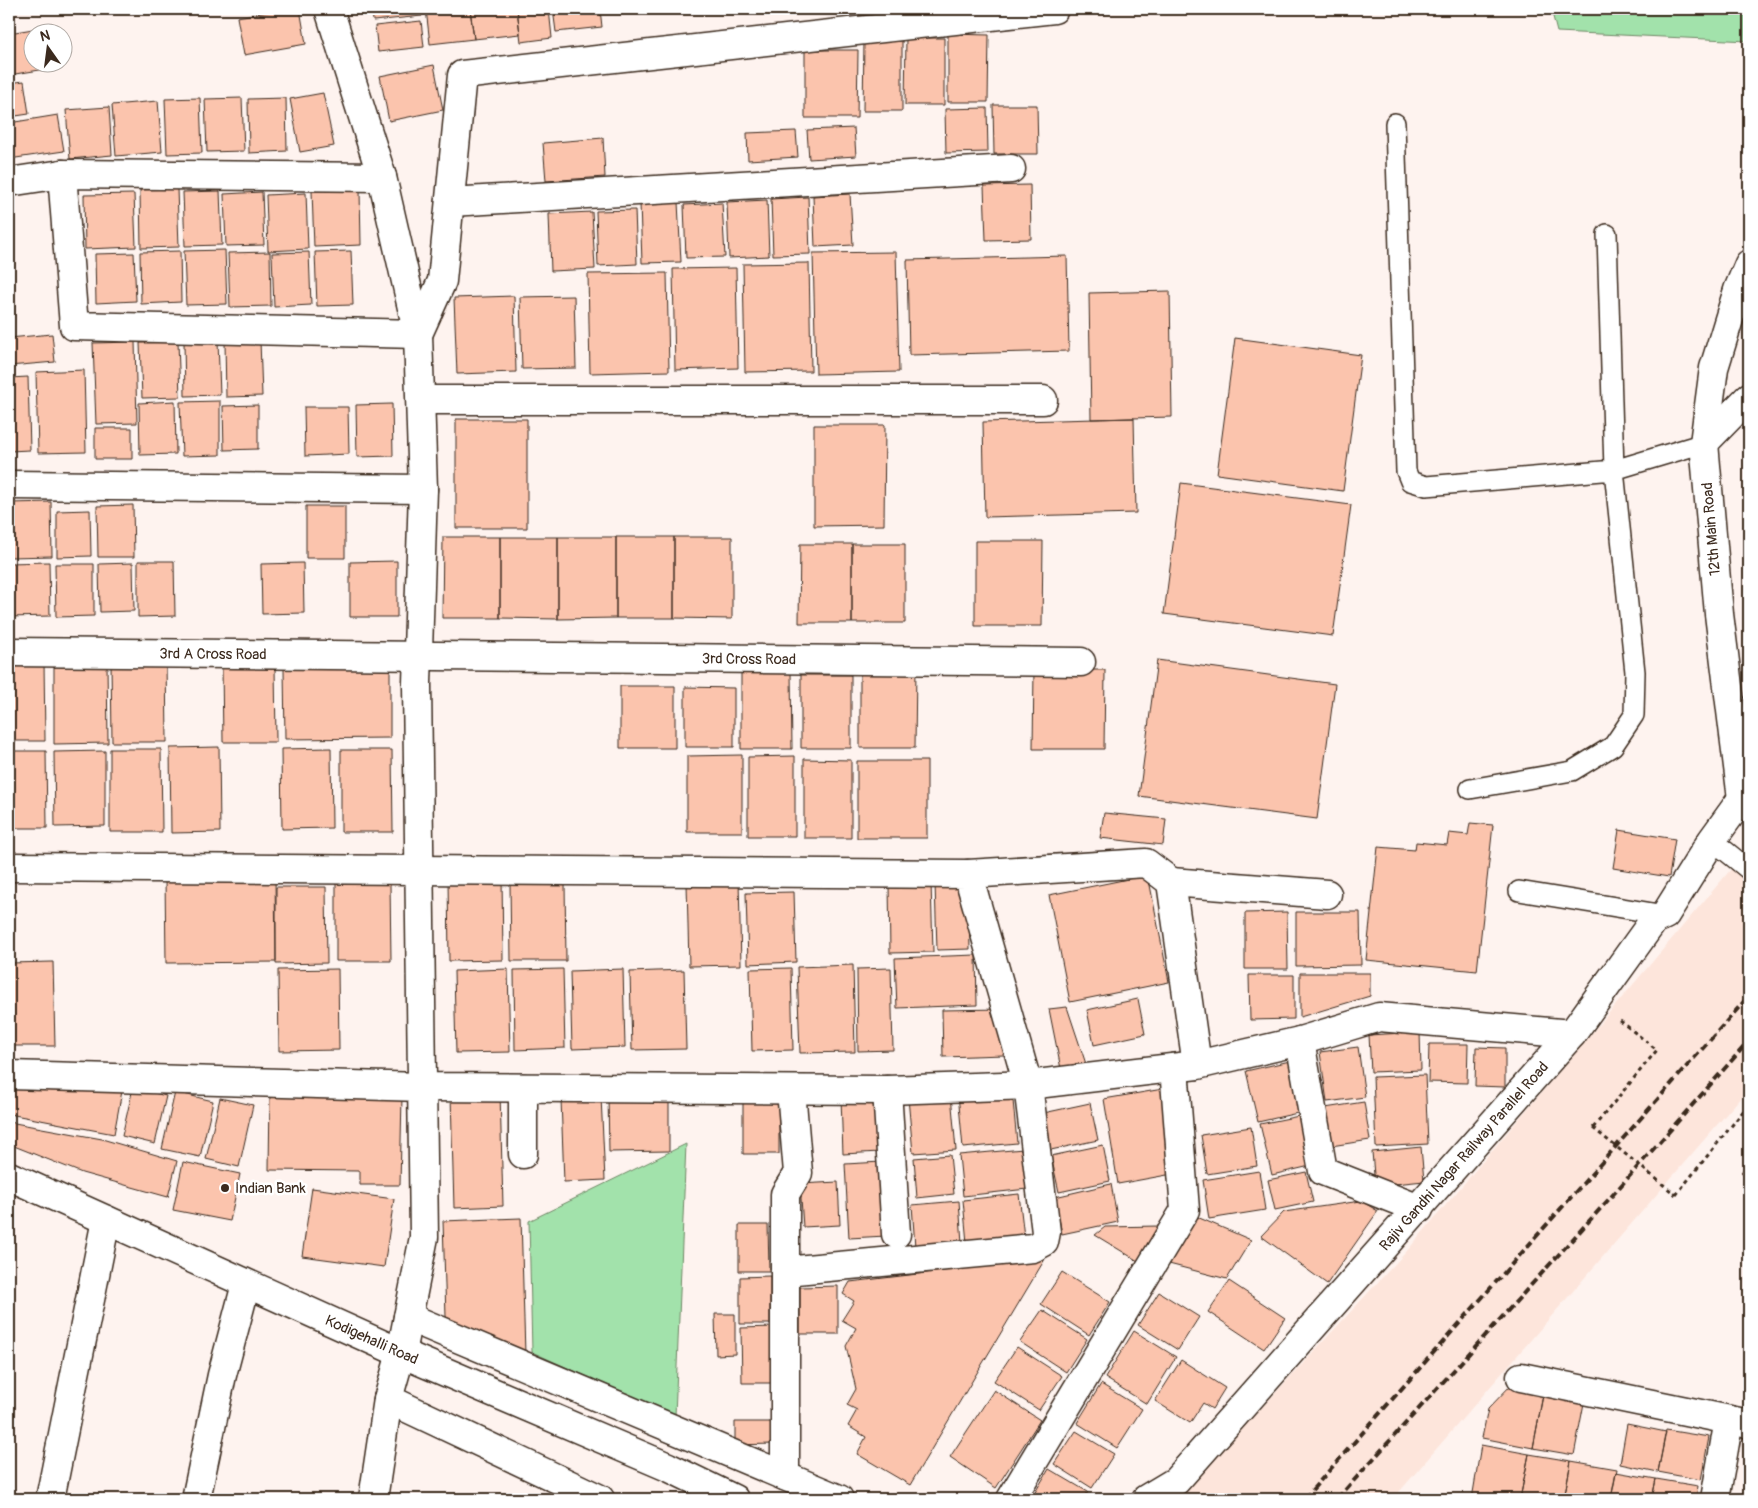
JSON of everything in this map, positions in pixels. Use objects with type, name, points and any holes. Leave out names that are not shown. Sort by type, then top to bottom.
[{"type":"street","points":[[329,9],[382,177],[418,334],[421,400],[423,489],[418,655],[424,1237],[401,1353],[388,1399],[373,1499]]},
{"type":"street","points":[[418,334],[442,281],[462,74],[1054,9]]},
{"type":"street","points":[[450,202],[1012,169]]},
{"type":"street","points":[[9,182],[62,174],[382,177]]},
{"type":"street","points":[[62,174],[74,326],[418,334]]},
{"type":"street","name":"12th Main Road","points":[[1746,794],[1719,614],[1704,443],[1714,368],[1738,290],[1749,264]]},
{"type":"street","points":[[1704,443],[1749,397]]},
{"type":"street","points":[[421,400],[1043,400]]},
{"type":"street","points":[[9,485],[423,489]]},
{"type":"street","name":"3rd A Cross Road","points":[[9,652],[418,655]]},
{"type":"street","name":"3rd Cross Road","points":[[418,655],[1081,662]]},
{"type":"street","name":"Rajiv Gandhi Nagar Railway Parallel Road","points":[[1146,1499],[1176,1482],[1572,1034],[1654,920],[1665,916],[1712,840],[1746,794]]},
{"type":"street","points":[[9,866],[968,874],[1146,863],[1171,882],[1327,894]]},
{"type":"street","points":[[785,1272],[1032,1248],[1044,1242],[1046,1232],[1028,1085],[968,874]]},
{"type":"street","points":[[1011,1499],[1185,1210],[1186,1067],[1171,882]]},
{"type":"street","points":[[9,1076],[422,1087],[887,1090],[1028,1085],[1186,1067],[1300,1041],[1379,1017],[1572,1034]]},
{"type":"street","points":[[1300,1041],[1323,1172],[1419,1209]]},
{"type":"street","points":[[523,1088],[523,1154]]},
{"type":"street","points":[[785,1476],[785,1194],[798,1173],[791,1090]]},
{"type":"street","points":[[887,1090],[896,1234]]},
{"type":"street","name":"Kodigehalli Road","points":[[9,1176],[401,1353],[668,1467],[734,1499]]},
{"type":"street","points":[[50,1499],[106,1220]]},
{"type":"street","points":[[196,1499],[222,1375],[246,1284]]},
{"type":"street","points":[[408,1317],[839,1499]]},
{"type":"street","points":[[1521,1376],[1739,1422],[1715,1499]]},
{"type":"street","points":[[388,1399],[565,1492],[600,1499]]},
{"type":"lane","points":[[1395,123],[1406,470],[1410,481],[1426,486],[1614,470],[1704,443]]},
{"type":"lane","points":[[1470,789],[1572,770],[1613,746],[1634,715],[1635,672],[1614,470],[1607,234]]},
{"type":"lane","points":[[1712,840],[1749,870]]},
{"type":"lane","points":[[1520,891],[1665,916]]},
{"type":"path","points":[[1596,1001],[1656,1050],[1593,1128],[1676,1195],[1749,1104]]},
{"type":"shaded area","points":[[1749,848],[1749,1088],[1393,1499],[1177,1499],[1406,1252]]},
{"type":"green space","points":[[1551,9],[1749,9],[1749,41],[1557,32]]},
{"type":"green space","points":[[686,1144],[675,1416],[532,1352],[529,1221]]},
{"type":"building","points":[[286,9],[300,9],[306,44],[244,55],[237,17]]},
{"type":"building","points":[[372,9],[421,9],[422,16],[373,21]]},
{"type":"building","points":[[426,9],[470,9],[474,39],[430,44]]},
{"type":"building","points":[[470,9],[517,9],[520,34],[474,39]]},
{"type":"building","points":[[517,9],[549,9],[552,38],[521,42]]},
{"type":"building","points":[[553,9],[600,9],[602,27],[556,32]]},
{"type":"building","points":[[421,21],[424,47],[378,52],[375,26]]},
{"type":"building","points":[[22,31],[22,72],[27,72],[9,75],[9,33]]},
{"type":"building","points":[[948,34],[989,35],[988,102],[948,102]]},
{"type":"building","points":[[906,38],[944,38],[944,105],[905,105]]},
{"type":"building","points":[[864,41],[902,41],[902,111],[863,111]]},
{"type":"building","points":[[805,50],[858,50],[857,118],[805,118]]},
{"type":"building","points":[[434,65],[443,110],[389,121],[380,76]]},
{"type":"building","points":[[24,81],[29,114],[9,117],[9,83]]},
{"type":"building","points":[[323,93],[334,146],[300,152],[290,99]]},
{"type":"building","points":[[200,98],[202,153],[167,154],[165,99]]},
{"type":"building","points":[[242,98],[244,151],[207,152],[205,99]]},
{"type":"building","points":[[286,98],[287,151],[249,153],[248,99]]},
{"type":"building","points":[[158,101],[162,152],[116,156],[112,105]]},
{"type":"building","points":[[993,105],[1037,105],[1038,154],[994,154]]},
{"type":"building","points":[[109,107],[112,155],[70,159],[66,110]]},
{"type":"building","points":[[987,108],[988,152],[946,153],[945,109]]},
{"type":"building","points":[[58,115],[64,151],[9,159],[9,123]]},
{"type":"building","points":[[854,128],[856,156],[809,159],[807,130]]},
{"type":"building","points":[[796,131],[798,157],[748,160],[747,133]]},
{"type":"building","points":[[603,138],[605,177],[546,181],[543,143]]},
{"type":"building","points":[[1030,185],[1031,239],[986,240],[984,186]]},
{"type":"building","points":[[177,189],[179,247],[141,248],[140,190]]},
{"type":"building","points":[[360,190],[361,245],[314,247],[312,191]]},
{"type":"building","points":[[220,191],[222,245],[185,246],[183,192]]},
{"type":"building","points":[[262,192],[264,245],[226,246],[224,194]]},
{"type":"building","points":[[306,193],[308,249],[268,251],[266,195]]},
{"type":"building","points":[[134,194],[136,247],[85,249],[84,195]]},
{"type":"building","points":[[850,194],[853,245],[815,247],[813,196]]},
{"type":"building","points":[[808,197],[810,254],[773,255],[771,199]]},
{"type":"building","points":[[767,200],[769,256],[729,258],[727,202]]},
{"type":"building","points":[[678,202],[681,262],[642,263],[640,203]]},
{"type":"building","points":[[722,203],[725,257],[686,258],[684,205]]},
{"type":"building","points":[[635,210],[637,264],[598,266],[596,211]]},
{"type":"building","points":[[592,212],[595,269],[551,271],[549,214]]},
{"type":"building","points":[[225,250],[227,304],[186,305],[184,251]]},
{"type":"building","points":[[180,251],[181,302],[141,304],[140,252]]},
{"type":"building","points":[[351,251],[353,305],[317,306],[315,252]]},
{"type":"building","points":[[270,252],[271,306],[230,307],[228,253]]},
{"type":"building","points":[[309,252],[311,305],[274,307],[272,253]]},
{"type":"building","points":[[896,252],[899,372],[816,374],[813,253]]},
{"type":"building","points":[[134,253],[136,301],[96,303],[95,254]]},
{"type":"building","points":[[1067,256],[1069,351],[909,355],[907,260]]},
{"type":"building","points":[[809,263],[811,371],[745,372],[743,264]]},
{"type":"building","points":[[736,268],[738,368],[675,370],[673,269]]},
{"type":"building","points":[[667,273],[669,371],[590,373],[588,274]]},
{"type":"building","points":[[1170,291],[1172,417],[1091,419],[1089,293]]},
{"type":"building","points":[[514,296],[516,372],[457,374],[454,298]]},
{"type":"building","points":[[574,296],[576,368],[522,369],[520,297]]},
{"type":"building","points":[[52,334],[55,362],[9,366],[9,338]]},
{"type":"building","points":[[1235,338],[1361,355],[1343,491],[1217,474]]},
{"type":"building","points":[[218,341],[220,395],[185,396],[184,342]]},
{"type":"building","points":[[260,341],[262,396],[226,397],[225,342]]},
{"type":"building","points":[[135,342],[137,423],[96,424],[93,343]]},
{"type":"building","points":[[178,342],[180,397],[142,398],[140,343]]},
{"type":"building","points":[[84,370],[86,452],[38,453],[36,372]]},
{"type":"building","points":[[28,377],[30,450],[9,451],[9,378]]},
{"type":"building","points":[[175,401],[176,454],[140,455],[139,403]]},
{"type":"building","points":[[220,401],[220,455],[182,456],[180,402]]},
{"type":"building","points":[[392,404],[393,456],[357,457],[356,405]]},
{"type":"building","points":[[258,405],[258,449],[224,450],[223,406]]},
{"type":"building","points":[[304,407],[348,407],[349,454],[305,456]]},
{"type":"building","points":[[1134,418],[1136,513],[985,517],[983,422]]},
{"type":"building","points":[[456,419],[527,419],[527,528],[456,528]]},
{"type":"building","points":[[814,425],[885,425],[884,525],[814,526]]},
{"type":"building","points":[[95,428],[132,428],[132,459],[95,459]]},
{"type":"building","points":[[1181,483],[1351,505],[1333,636],[1164,614]]},
{"type":"building","points":[[51,502],[52,556],[11,557],[10,503]]},
{"type":"building","points":[[133,505],[134,557],[98,557],[97,506]]},
{"type":"building","points":[[306,506],[345,506],[345,558],[306,558]]},
{"type":"building","points":[[90,510],[91,556],[57,557],[57,511]]},
{"type":"building","points":[[443,537],[500,537],[500,618],[442,618]]},
{"type":"building","points":[[500,537],[558,537],[558,619],[500,618]]},
{"type":"building","points":[[558,537],[616,537],[616,618],[558,619]]},
{"type":"building","points":[[616,537],[674,537],[674,618],[616,618]]},
{"type":"building","points":[[674,537],[732,537],[732,619],[674,618]]},
{"type":"building","points":[[975,541],[1043,541],[1042,626],[975,626]]},
{"type":"building","points":[[800,544],[852,544],[852,623],[799,623]]},
{"type":"building","points":[[852,544],[905,544],[905,623],[852,623]]},
{"type":"building","points":[[138,561],[174,561],[175,616],[138,617]]},
{"type":"building","points":[[397,561],[397,617],[350,617],[350,562]]},
{"type":"building","points":[[49,562],[50,616],[9,617],[9,563]]},
{"type":"building","points":[[133,563],[134,611],[100,612],[99,564]]},
{"type":"building","points":[[303,563],[304,613],[262,614],[261,564]]},
{"type":"building","points":[[55,564],[94,564],[94,616],[56,617]]},
{"type":"building","points":[[1157,660],[1335,684],[1317,819],[1139,796]]},
{"type":"building","points":[[111,661],[166,661],[167,742],[112,742]]},
{"type":"building","points":[[9,662],[44,662],[45,741],[9,741]]},
{"type":"building","points":[[54,664],[107,664],[108,743],[54,744]]},
{"type":"building","points":[[275,666],[276,742],[223,742],[222,667]]},
{"type":"building","points":[[390,668],[390,738],[285,739],[284,669]]},
{"type":"building","points":[[916,668],[915,748],[860,748],[860,669]]},
{"type":"building","points":[[1034,670],[1105,670],[1104,749],[1033,749]]},
{"type":"building","points":[[741,672],[791,672],[792,749],[741,749]]},
{"type":"building","points":[[801,675],[851,675],[851,748],[801,748]]},
{"type":"building","points":[[620,686],[675,686],[675,748],[620,748]]},
{"type":"building","points":[[685,687],[734,688],[734,747],[685,747]]},
{"type":"building","points":[[219,747],[220,832],[171,833],[170,748]]},
{"type":"building","points":[[331,748],[332,828],[282,829],[281,749]]},
{"type":"building","points":[[110,749],[161,749],[162,832],[110,832]]},
{"type":"building","points":[[341,750],[392,750],[393,832],[341,832]]},
{"type":"building","points":[[9,751],[46,751],[47,828],[9,828]]},
{"type":"building","points":[[105,751],[105,826],[55,827],[54,752]]},
{"type":"building","points":[[742,755],[742,832],[687,832],[687,756]]},
{"type":"building","points":[[795,756],[795,836],[748,836],[748,757]]},
{"type":"building","points":[[804,759],[851,760],[851,838],[804,838]]},
{"type":"building","points":[[857,761],[927,761],[927,838],[857,838]]},
{"type":"building","points":[[1104,813],[1166,819],[1163,845],[1100,838]]},
{"type":"building","points":[[1470,823],[1493,825],[1477,971],[1366,960],[1378,847],[1415,850],[1416,842],[1447,845],[1449,833],[1468,835]]},
{"type":"building","points":[[1619,830],[1675,839],[1669,877],[1613,868]]},
{"type":"building","points":[[1148,875],[1169,982],[1070,1002],[1049,895]]},
{"type":"building","points":[[275,876],[276,962],[166,963],[165,877]]},
{"type":"building","points":[[448,878],[502,878],[503,960],[449,961]]},
{"type":"building","points":[[739,881],[741,965],[689,966],[687,883]]},
{"type":"building","points":[[968,882],[970,949],[937,950],[935,883]]},
{"type":"building","points":[[390,883],[391,961],[336,961],[336,884]]},
{"type":"building","points":[[510,883],[565,883],[566,961],[511,961]]},
{"type":"building","points":[[931,883],[933,952],[890,953],[889,884]]},
{"type":"building","points":[[276,887],[326,887],[327,963],[276,964]]},
{"type":"building","points":[[794,892],[796,962],[748,964],[746,893]]},
{"type":"building","points":[[1287,912],[1288,969],[1245,969],[1245,913]]},
{"type":"building","points":[[1296,912],[1360,912],[1361,965],[1296,966]]},
{"type":"building","points":[[976,955],[977,1005],[897,1008],[895,958]]},
{"type":"building","points":[[53,962],[55,1046],[9,1046],[9,963]]},
{"type":"building","points":[[853,965],[855,1052],[800,1053],[797,967]]},
{"type":"building","points":[[791,968],[793,1050],[752,1051],[750,969]]},
{"type":"building","points":[[891,968],[893,1050],[858,1051],[857,969]]},
{"type":"building","points":[[338,969],[339,1050],[279,1051],[278,970]]},
{"type":"building","points":[[508,969],[510,1052],[456,1053],[454,971]]},
{"type":"building","points":[[563,969],[565,1048],[515,1050],[514,970]]},
{"type":"building","points":[[623,969],[625,1047],[572,1049],[570,971]]},
{"type":"building","points":[[684,970],[686,1049],[632,1050],[630,972]]},
{"type":"building","points":[[1300,973],[1370,973],[1370,996],[1300,1017]]},
{"type":"building","points":[[1249,975],[1294,975],[1294,1019],[1250,1020]]},
{"type":"building","points":[[1138,999],[1145,1034],[1094,1045],[1087,1010]]},
{"type":"building","points":[[1067,1007],[1086,1064],[1061,1069],[1049,1009]]},
{"type":"building","points":[[1002,1009],[1004,1055],[943,1057],[942,1010]]},
{"type":"building","points":[[1420,1032],[1421,1070],[1371,1072],[1369,1035]]},
{"type":"building","points":[[1429,1044],[1468,1044],[1467,1083],[1428,1082]]},
{"type":"building","points":[[1358,1047],[1365,1097],[1327,1102],[1320,1052]]},
{"type":"building","points":[[1476,1047],[1505,1048],[1505,1087],[1475,1086]]},
{"type":"building","points":[[1290,1061],[1302,1112],[1258,1122],[1246,1071]]},
{"type":"building","points":[[1425,1075],[1428,1144],[1376,1147],[1373,1077]]},
{"type":"building","points":[[9,1087],[122,1091],[114,1134],[9,1114]]},
{"type":"building","points":[[133,1088],[166,1096],[155,1144],[122,1136]]},
{"type":"building","points":[[1163,1089],[1178,1173],[1118,1184],[1104,1099]]},
{"type":"building","points":[[1012,1090],[1017,1143],[963,1148],[958,1094]]},
{"type":"building","points":[[175,1092],[213,1101],[200,1157],[162,1149]]},
{"type":"building","points":[[500,1093],[503,1206],[454,1208],[451,1095]]},
{"type":"building","points":[[270,1094],[402,1096],[400,1185],[360,1185],[360,1171],[269,1170]]},
{"type":"building","points":[[669,1095],[669,1151],[609,1152],[608,1096]]},
{"type":"building","points":[[951,1095],[956,1150],[913,1153],[908,1098]]},
{"type":"building","points":[[779,1096],[779,1154],[743,1154],[743,1097]]},
{"type":"building","points":[[601,1097],[605,1180],[564,1182],[561,1099]]},
{"type":"building","points":[[878,1097],[880,1152],[843,1154],[841,1098]]},
{"type":"building","points":[[220,1098],[253,1105],[239,1167],[206,1159]]},
{"type":"building","points":[[1364,1102],[1370,1140],[1331,1146],[1325,1108]]},
{"type":"building","points":[[1090,1103],[1098,1140],[1046,1151],[1039,1114]]},
{"type":"building","points":[[1299,1116],[1310,1166],[1272,1175],[1260,1124]]},
{"type":"building","points":[[9,1122],[102,1139],[177,1161],[168,1197],[82,1173],[9,1144]]},
{"type":"building","points":[[1251,1127],[1257,1166],[1207,1174],[1201,1135]]},
{"type":"building","points":[[1103,1145],[1110,1181],[1059,1192],[1051,1156]]},
{"type":"building","points":[[1421,1147],[1424,1181],[1375,1186],[1372,1152]]},
{"type":"building","points":[[1023,1149],[1027,1189],[963,1196],[959,1155]]},
{"type":"building","points":[[950,1155],[954,1194],[917,1198],[914,1158]]},
{"type":"building","points":[[183,1162],[240,1174],[230,1221],[173,1210]]},
{"type":"building","points":[[882,1162],[886,1236],[849,1238],[845,1164]]},
{"type":"building","points":[[1749,1163],[1749,1179],[1741,1172]]},
{"type":"building","points":[[1259,1171],[1265,1210],[1209,1219],[1203,1180]]},
{"type":"building","points":[[1306,1172],[1313,1202],[1275,1210],[1268,1180]]},
{"type":"building","points":[[838,1182],[840,1225],[803,1227],[800,1184]]},
{"type":"building","points":[[1111,1184],[1118,1222],[1062,1234],[1055,1197]]},
{"type":"building","points":[[312,1188],[394,1199],[384,1267],[302,1256]]},
{"type":"building","points":[[1019,1194],[1024,1237],[967,1243],[963,1200]]},
{"type":"building","points":[[959,1201],[962,1243],[915,1247],[912,1205]]},
{"type":"building","points":[[1361,1201],[1378,1211],[1327,1284],[1261,1236],[1284,1212]]},
{"type":"building","points":[[1197,1217],[1251,1240],[1227,1279],[1169,1264]]},
{"type":"building","points":[[521,1218],[525,1354],[446,1317],[443,1221]]},
{"type":"building","points":[[739,1225],[768,1225],[769,1271],[739,1271]]},
{"type":"building","points":[[1159,1226],[1138,1261],[1095,1235],[1105,1227]]},
{"type":"building","points":[[1045,1259],[910,1485],[857,1454],[866,1437],[848,1426],[857,1410],[847,1405],[856,1389],[846,1346],[856,1328],[842,1320],[854,1301],[843,1294],[850,1282]]},
{"type":"building","points":[[1062,1272],[1110,1302],[1089,1335],[1041,1304]]},
{"type":"building","points":[[770,1276],[770,1324],[740,1324],[740,1277]]},
{"type":"building","points":[[1229,1281],[1285,1318],[1264,1349],[1208,1312]]},
{"type":"building","points":[[838,1286],[838,1334],[800,1334],[800,1287]]},
{"type":"building","points":[[1159,1292],[1199,1317],[1178,1350],[1138,1325]]},
{"type":"building","points":[[1042,1310],[1087,1339],[1066,1372],[1020,1342]]},
{"type":"building","points":[[715,1314],[735,1314],[735,1354],[716,1355]]},
{"type":"building","points":[[774,1327],[774,1383],[742,1383],[741,1328]]},
{"type":"building","points":[[1134,1331],[1176,1357],[1147,1404],[1105,1378]]},
{"type":"building","points":[[1017,1347],[1062,1376],[1039,1410],[994,1381]]},
{"type":"building","points":[[1181,1360],[1225,1388],[1212,1409],[1203,1403],[1190,1423],[1155,1401]]},
{"type":"building","points":[[1513,1383],[1543,1395],[1533,1448],[1482,1438],[1488,1409]]},
{"type":"building","points":[[1101,1384],[1142,1409],[1117,1448],[1077,1423]]},
{"type":"building","points":[[994,1390],[1040,1420],[996,1488],[950,1457]]},
{"type":"building","points":[[1543,1395],[1584,1403],[1574,1455],[1533,1448]]},
{"type":"building","points":[[735,1422],[772,1422],[773,1444],[735,1445]]},
{"type":"building","points":[[1627,1424],[1666,1432],[1658,1472],[1620,1464]]},
{"type":"building","points":[[1666,1430],[1709,1437],[1701,1480],[1658,1472]]},
{"type":"building","points":[[1076,1431],[1114,1454],[1092,1488],[1054,1464]]},
{"type":"building","points":[[1481,1445],[1529,1454],[1520,1499],[1472,1499]]},
{"type":"building","points":[[1529,1454],[1571,1461],[1564,1499],[1520,1499]]},
{"type":"building","points":[[1571,1461],[1617,1469],[1611,1499],[1564,1499]]},
{"type":"building","points":[[1049,1469],[1088,1492],[1083,1499],[1031,1499]]},
{"type":"building","points":[[1616,1472],[1656,1479],[1652,1499],[1611,1499]]},
{"type":"building","points":[[1656,1479],[1698,1486],[1696,1499],[1652,1499]]},
{"type":"railway","points":[[1304,1499],[1749,996]]},
{"type":"railway","points":[[1337,1499],[1610,1198],[1749,1041]]},
{"type":"place","name":"Indian Bank","points":[[225,1188]]}]
